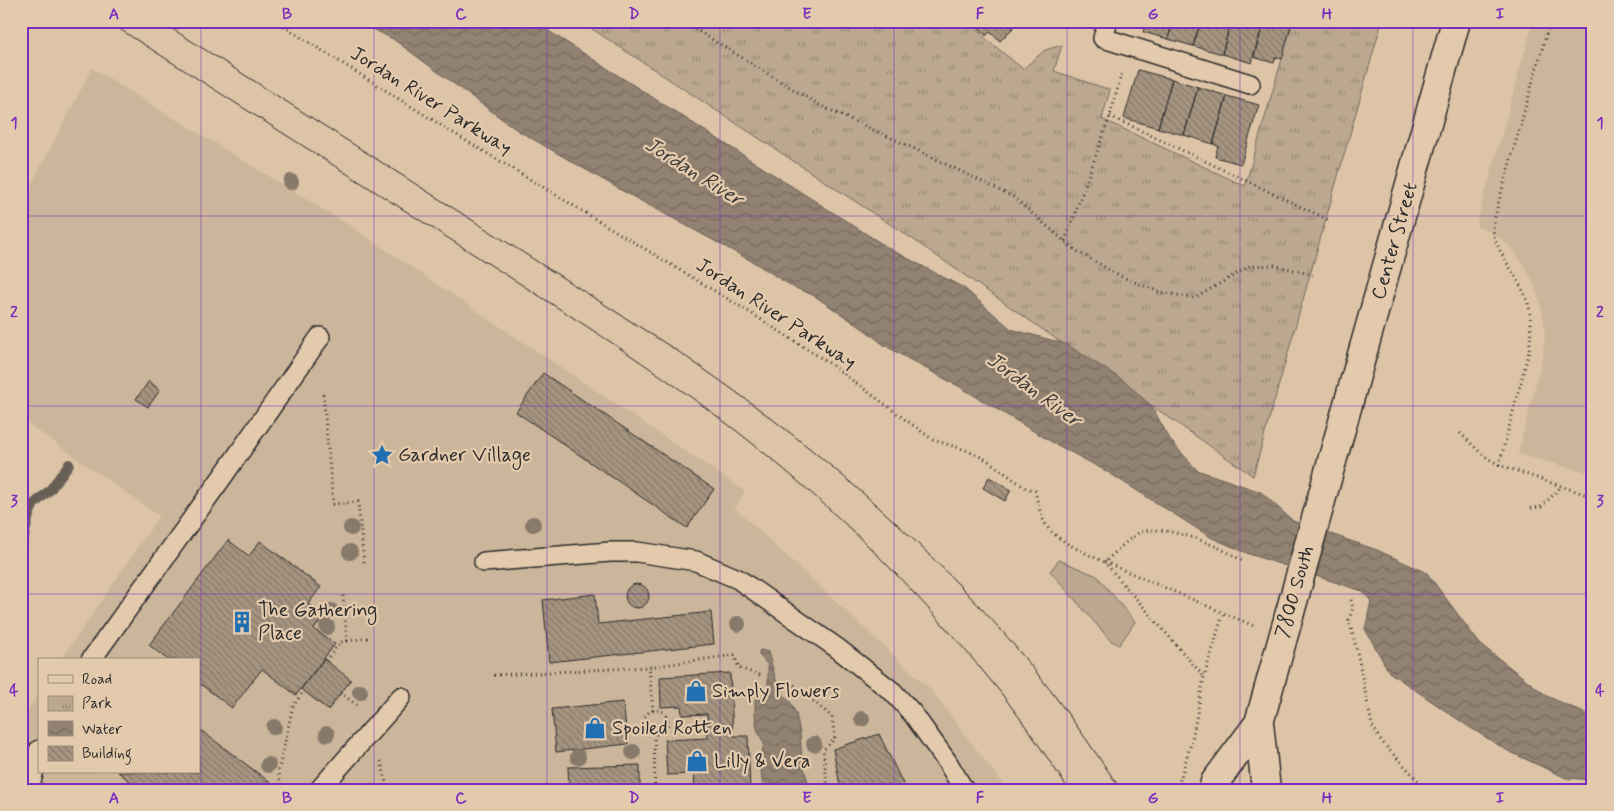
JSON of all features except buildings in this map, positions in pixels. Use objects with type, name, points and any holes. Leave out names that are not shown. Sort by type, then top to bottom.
[{"type":"main road","name":"Center Street","points":[[1332,461],[1456,21]]},
{"type":"main road","name":"7800 South","points":[[1213,790],[1215,782],[1258,724],[1332,461]]},
{"type":"main road","name":"7800 South","points":[[1258,724],[1266,790]]},
{"type":"lane","points":[[1108,21],[1103,38],[1250,84]]},
{"type":"lane","points":[[92,658],[320,337]]},
{"type":"lane","points":[[484,562],[610,552],[637,552],[696,560],[738,579],[844,654],[892,692],[913,714],[948,763],[964,790]]},
{"type":"lane","points":[[319,790],[401,697]]},
{"type":"lane","points":[[29,790],[38,753]]},
{"type":"path","name":"Jordan River Parkway","points":[[275,21],[455,134],[746,310],[828,363],[933,440],[966,450],[987,460],[1024,487],[1035,491],[1039,510],[1047,526],[1062,539],[1081,551],[1223,614],[1286,627]]},
{"type":"path","points":[[682,21],[819,106],[913,148],[1013,197],[1075,250],[1122,276],[1160,292],[1195,298],[1250,266],[1274,265],[1312,275]]},
{"type":"path","points":[[1499,465],[1532,333],[1526,298],[1495,239],[1494,224],[1550,21]]},
{"type":"path","points":[[1065,242],[1110,116],[1125,64]]},
{"type":"path","points":[[1110,116],[1330,221]]},
{"type":"path","points":[[323,394],[333,504],[358,502],[364,563]]},
{"type":"path","points":[[1460,433],[1483,455],[1499,465],[1593,497]]},
{"type":"path","points":[[1531,508],[1541,507],[1562,486]]},
{"type":"path","points":[[1204,677],[1105,562],[1142,532],[1159,529],[1202,540],[1225,550],[1243,562]]},
{"type":"path","points":[[343,594],[347,641]]},
{"type":"path","points":[[1351,600],[1353,607],[1349,620],[1372,725],[1382,740],[1427,790]]},
{"type":"path","points":[[1177,790],[1192,740],[1204,677],[1223,614]]},
{"type":"path","points":[[326,661],[340,642],[368,638]]},
{"type":"path","points":[[494,675],[649,667],[734,655],[739,668],[763,676]]},
{"type":"path","points":[[649,667],[653,710]]},
{"type":"path","points":[[794,685],[832,717],[835,739],[823,750],[828,790]]},
{"type":"path","points":[[282,790],[278,773],[282,754],[293,706],[303,692]]},
{"type":"path","points":[[340,693],[357,705]]},
{"type":"path","points":[[653,710],[662,711],[667,717],[668,724],[664,731],[654,734],[646,729],[644,721],[653,710]]},
{"type":"path","points":[[654,734],[655,790]]},
{"type":"path","points":[[380,759],[388,790]]},
{"type":"shaded area","points":[[1533,21],[1593,21],[1593,474],[1518,454],[1543,354],[1545,334],[1543,315],[1532,279],[1513,250],[1490,232],[1476,226]]},
{"type":"shaded area","name":"Gardner Village","points":[[92,68],[352,227],[745,491],[735,508],[930,689],[1008,790],[21,790],[21,720],[38,694],[38,774],[200,774],[200,658],[62,658],[159,516],[21,419],[21,204]]},
{"type":"green space","points":[[580,21],[968,21],[985,38],[1023,69],[1045,50],[1062,45],[1054,71],[1110,90],[1102,119],[1245,186],[1293,21],[1382,21],[1253,476],[914,240]]},
{"type":"green space","points":[[1059,560],[1097,576],[1135,622],[1119,645],[1110,640],[1050,571]]},
{"type":"water","name":"Jordan River","points":[[357,21],[533,21],[890,249],[964,288],[1011,329],[1066,344],[1127,383],[1152,407],[1171,441],[1197,470],[1261,492],[1293,521],[1377,550],[1427,573],[1480,644],[1547,696],[1593,717],[1593,780],[1566,778],[1508,751],[1469,727],[1389,672],[1365,629],[1371,601],[1362,591],[1249,554],[1212,538],[1106,471],[1050,441],[960,387],[884,345],[813,295],[793,287],[755,263],[621,190],[517,130],[393,39]]},
{"type":"water","points":[[761,650],[768,652],[779,690],[791,703],[796,714],[800,733],[802,760],[810,790],[763,790],[760,759],[764,744],[757,729],[755,713],[755,699],[763,700],[768,687],[768,665],[759,655]]},
{"type":"waterway","points":[[21,550],[29,515],[34,504],[50,490],[69,464]]},
{"type":"tram line","points":[[107,21],[601,336],[719,417],[793,477],[849,527],[902,580],[953,635],[1001,693],[1069,790]]},
{"type":"tram line","points":[[160,21],[679,352],[755,406],[827,462],[896,523],[986,613],[1049,688],[1121,790]]},
{"type":"place","name":"Gardner Village","points":[[382,455]]},
{"type":"place","name":"The Gathering Place","points":[[242,622]]},
{"type":"place","name":"Simply Flowers","points":[[696,691]]},
{"type":"place","name":"Spoiled Rotten","points":[[595,728]]},
{"type":"place","name":"Lilly & Vera","points":[[697,761]]}]
